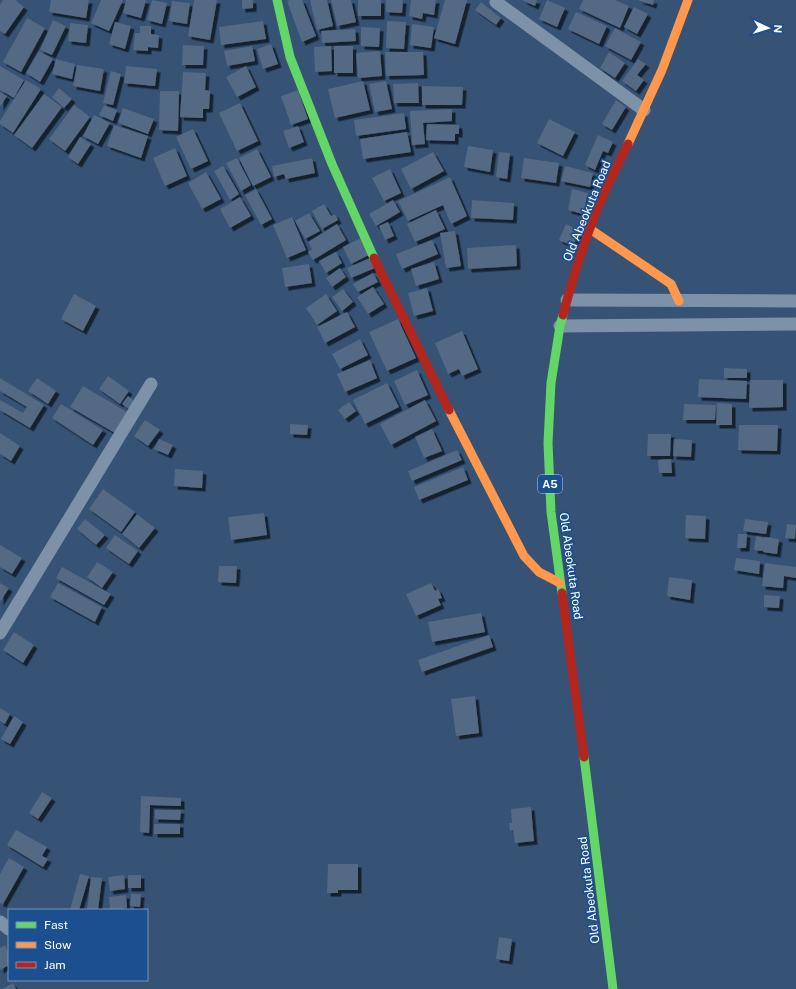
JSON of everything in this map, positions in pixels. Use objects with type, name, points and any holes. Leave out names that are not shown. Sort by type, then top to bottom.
[{"type":"main road","points":[[277,0],[290,57],[298,79],[332,164],[399,309],[471,454],[524,556],[539,572],[560,583]]},
{"type":"main road","name":"Old Abeokuta Road","points":[[613,989],[575,685],[551,512],[548,443],[551,383],[560,326],[572,280],[590,229],[603,196],[662,70],[688,0]]},
{"type":"main road","points":[[590,229],[671,284],[679,301]]},
{"type":"street","points":[[496,2],[644,110]]},
{"type":"street","points":[[567,300],[796,301]]},
{"type":"street","points":[[676,326],[679,301]]},
{"type":"street","points":[[560,326],[796,324]]},
{"type":"street","points":[[0,633],[151,384]]},
{"type":"building","points":[[3,0],[15,0],[24,7],[5,34],[0,31],[0,5]]},
{"type":"building","points":[[51,0],[89,0],[86,18],[49,12]]},
{"type":"building","points":[[101,0],[123,0],[109,31],[91,23]]},
{"type":"building","points":[[126,0],[146,0],[141,18],[123,13]]},
{"type":"building","points":[[152,0],[167,3],[162,24],[147,20]]},
{"type":"building","points":[[194,0],[217,0],[210,40],[188,36]]},
{"type":"building","points":[[242,0],[253,0],[253,8],[242,9]]},
{"type":"building","points":[[302,0],[316,36],[302,42],[287,1]]},
{"type":"building","points":[[310,0],[327,0],[333,26],[317,30]]},
{"type":"building","points":[[331,0],[351,0],[356,22],[337,26]]},
{"type":"building","points":[[358,0],[381,0],[381,16],[358,16]]},
{"type":"building","points":[[386,0],[403,0],[402,13],[386,12]]},
{"type":"building","points":[[411,0],[436,0],[434,15],[423,13],[422,19],[409,16]]},
{"type":"building","points":[[445,0],[467,0],[455,44],[434,38]]},
{"type":"building","points":[[522,0],[537,0],[535,6]]},
{"type":"building","points":[[547,0],[565,8],[557,27],[539,19]]},
{"type":"building","points":[[583,0],[615,0],[629,6],[620,28],[579,9]]},
{"type":"building","points":[[638,0],[654,0],[653,5]]},
{"type":"building","points":[[172,1],[190,3],[187,24],[169,21]]},
{"type":"building","points":[[481,2],[501,18],[496,25],[475,10]]},
{"type":"building","points":[[634,7],[648,14],[637,34],[624,27]]},
{"type":"building","points":[[576,12],[607,26],[599,44],[568,29]]},
{"type":"building","points":[[27,18],[45,28],[21,72],[3,62]]},
{"type":"building","points":[[53,20],[66,26],[52,55],[40,50]]},
{"type":"building","points":[[263,21],[266,39],[221,45],[219,27]]},
{"type":"building","points":[[387,21],[406,22],[404,49],[386,48]]},
{"type":"building","points":[[115,22],[131,26],[125,49],[109,44]]},
{"type":"building","points":[[70,23],[88,25],[86,43],[68,41]]},
{"type":"building","points":[[412,24],[434,27],[431,48],[410,45]]},
{"type":"building","points":[[140,26],[151,26],[151,34],[159,35],[158,48],[148,47],[148,51],[133,50],[135,33],[140,33]]},
{"type":"building","points":[[361,27],[380,28],[379,47],[361,46]]},
{"type":"building","points":[[615,28],[641,42],[631,60],[605,46]]},
{"type":"building","points":[[355,29],[356,41],[322,43],[321,31]]},
{"type":"building","points":[[271,44],[278,64],[263,69],[257,49]]},
{"type":"building","points":[[183,45],[204,46],[203,65],[182,65]]},
{"type":"building","points":[[252,46],[255,61],[227,66],[224,51]]},
{"type":"building","points":[[331,46],[332,71],[315,72],[314,47]]},
{"type":"building","points":[[334,46],[353,46],[353,73],[334,73]]},
{"type":"building","points":[[39,51],[53,59],[40,82],[26,73]]},
{"type":"building","points":[[380,51],[382,76],[358,78],[356,53]]},
{"type":"building","points":[[385,52],[423,52],[424,75],[386,76]]},
{"type":"building","points":[[609,52],[625,63],[615,78],[600,68]]},
{"type":"building","points":[[56,59],[75,64],[72,79],[52,74]]},
{"type":"building","points":[[638,59],[646,64],[637,75],[644,80],[636,91],[622,81]]},
{"type":"building","points":[[77,65],[104,69],[100,91],[73,86]]},
{"type":"building","points":[[0,66],[24,80],[14,98],[0,90]]},
{"type":"building","points":[[126,66],[157,69],[155,86],[124,83]]},
{"type":"building","points":[[246,66],[256,87],[237,97],[226,77]]},
{"type":"building","points":[[111,71],[121,74],[113,105],[103,103]]},
{"type":"building","points":[[183,72],[206,73],[205,90],[210,91],[209,109],[203,109],[203,118],[180,117]]},
{"type":"building","points":[[26,80],[41,89],[13,133],[0,124],[0,121]]},
{"type":"building","points":[[363,81],[370,110],[335,118],[328,89]]},
{"type":"building","points":[[386,81],[392,109],[375,112],[369,84]]},
{"type":"building","points":[[418,83],[419,103],[394,103],[393,84]]},
{"type":"building","points":[[422,86],[463,87],[462,105],[422,105]]},
{"type":"building","points":[[59,88],[72,99],[64,108],[52,97]]},
{"type":"building","points":[[298,90],[308,119],[291,125],[281,96]]},
{"type":"building","points":[[160,91],[179,91],[178,131],[159,130]]},
{"type":"building","points":[[0,92],[7,96],[0,107]]},
{"type":"building","points":[[44,94],[62,107],[32,148],[14,135]]},
{"type":"building","points":[[616,100],[626,107],[612,130],[602,124]]},
{"type":"building","points":[[240,103],[258,141],[237,151],[219,113]]},
{"type":"building","points":[[74,105],[90,117],[65,151],[49,139]]},
{"type":"building","points":[[104,105],[117,110],[113,121],[99,115]]},
{"type":"building","points":[[123,108],[154,119],[148,134],[118,123]]},
{"type":"building","points":[[452,109],[452,121],[423,123],[425,144],[412,145],[410,111]]},
{"type":"building","points":[[404,113],[406,129],[356,136],[354,120]]},
{"type":"building","points":[[94,115],[110,123],[98,144],[83,136]]},
{"type":"building","points":[[549,119],[575,132],[563,156],[537,143]]},
{"type":"building","points":[[427,124],[459,125],[459,134],[455,134],[455,141],[426,140]]},
{"type":"building","points":[[114,125],[148,136],[141,158],[107,146]]},
{"type":"building","points":[[298,126],[304,142],[289,148],[283,131]]},
{"type":"building","points":[[193,129],[208,161],[191,169],[176,137]]},
{"type":"building","points":[[407,132],[411,152],[363,159],[360,139]]},
{"type":"building","points":[[598,135],[613,142],[608,153],[603,151],[595,170],[585,165]]},
{"type":"building","points":[[80,137],[91,144],[78,164],[68,157]]},
{"type":"building","points":[[468,146],[493,150],[490,172],[464,167]]},
{"type":"building","points":[[175,148],[187,176],[165,186],[153,158]]},
{"type":"building","points":[[257,149],[271,177],[253,186],[239,158]]},
{"type":"building","points":[[433,152],[444,171],[411,189],[401,169]]},
{"type":"building","points":[[499,152],[510,153],[507,179],[496,177]]},
{"type":"building","points":[[237,158],[251,185],[241,191],[226,163]]},
{"type":"building","points":[[312,158],[315,173],[286,179],[284,174],[274,177],[272,166]]},
{"type":"building","points":[[524,158],[559,163],[556,183],[521,178]]},
{"type":"building","points":[[223,166],[239,194],[230,200],[214,171]]},
{"type":"building","points":[[565,166],[593,173],[590,187],[561,181]]},
{"type":"building","points":[[390,169],[401,193],[384,201],[372,178]]},
{"type":"building","points":[[206,172],[221,199],[202,209],[188,183]]},
{"type":"building","points":[[450,177],[467,216],[451,224],[443,205],[408,221],[398,201]]},
{"type":"building","points":[[256,189],[272,219],[261,225],[245,195]]},
{"type":"building","points":[[572,189],[588,193],[583,214],[568,210]]},
{"type":"building","points":[[240,197],[251,216],[230,228],[220,209]]},
{"type":"building","points":[[393,200],[400,212],[376,226],[369,214]]},
{"type":"building","points":[[472,200],[514,203],[513,220],[471,218]]},
{"type":"building","points":[[324,204],[331,216],[335,214],[338,220],[322,229],[312,211]]},
{"type":"building","points":[[436,210],[445,229],[415,242],[407,224]]},
{"type":"building","points":[[309,213],[320,231],[305,239],[295,221]]},
{"type":"building","points":[[292,217],[306,250],[287,258],[273,225]]},
{"type":"building","points":[[388,222],[394,236],[385,240],[379,226]]},
{"type":"building","points":[[337,224],[346,240],[313,260],[308,252],[312,249],[308,242]]},
{"type":"building","points":[[566,224],[580,231],[573,246],[559,240]]},
{"type":"building","points":[[455,231],[461,266],[446,268],[440,233]]},
{"type":"building","points":[[361,238],[369,255],[351,264],[343,247]]},
{"type":"building","points":[[432,240],[438,254],[402,269],[396,254]]},
{"type":"building","points":[[516,245],[517,266],[468,269],[467,248]]},
{"type":"building","points":[[336,252],[342,263],[326,273],[319,261]]},
{"type":"building","points":[[370,258],[375,268],[351,278],[347,268]]},
{"type":"building","points":[[434,262],[439,279],[416,286],[411,269]]},
{"type":"building","points":[[309,264],[312,283],[285,287],[282,268]]},
{"type":"building","points":[[340,268],[346,277],[332,287],[326,278]]},
{"type":"building","points":[[373,273],[378,282],[358,292],[353,284]]},
{"type":"building","points":[[373,287],[384,304],[368,314],[357,297]]},
{"type":"building","points":[[427,288],[433,311],[414,316],[408,293]]},
{"type":"building","points":[[343,289],[353,302],[342,311],[332,297]]},
{"type":"building","points":[[74,294],[96,306],[83,331],[61,319]]},
{"type":"building","points":[[326,294],[337,311],[317,325],[306,308]]},
{"type":"building","points":[[347,312],[355,327],[325,343],[317,327]]},
{"type":"building","points":[[398,319],[416,358],[387,371],[369,332]]},
{"type":"building","points":[[462,331],[478,369],[462,376],[459,369],[448,374],[435,343]]},
{"type":"building","points":[[360,339],[368,355],[340,369],[332,354]]},
{"type":"building","points":[[370,360],[377,378],[345,392],[337,374]]},
{"type":"building","points":[[724,368],[747,369],[747,378],[724,378]]},
{"type":"building","points":[[417,370],[428,395],[405,405],[394,381]]},
{"type":"building","points":[[108,376],[129,391],[120,404],[99,389]]},
{"type":"building","points":[[0,378],[44,405],[30,428],[0,410],[0,400],[23,413],[27,407],[0,391]]},
{"type":"building","points":[[37,378],[56,391],[48,404],[28,391]]},
{"type":"building","points":[[699,379],[747,381],[746,399],[698,397]]},
{"type":"building","points":[[750,380],[783,380],[783,407],[749,408]]},
{"type":"building","points":[[387,383],[399,407],[365,424],[353,400]]},
{"type":"building","points":[[83,386],[127,412],[115,433],[70,407]]},
{"type":"building","points":[[128,396],[136,402],[130,410],[122,404]]},
{"type":"building","points":[[425,400],[436,421],[391,445],[380,424]]},
{"type":"building","points":[[349,402],[356,411],[345,419],[338,410]]},
{"type":"building","points":[[717,403],[732,404],[732,425],[716,425]]},
{"type":"building","points":[[61,404],[103,430],[93,445],[52,418]]},
{"type":"building","points":[[684,404],[716,405],[715,420],[683,420]]},
{"type":"building","points":[[145,420],[160,430],[148,446],[134,436]]},
{"type":"building","points":[[290,424],[308,425],[307,435],[290,434]]},
{"type":"building","points":[[739,425],[778,425],[777,451],[738,450]]},
{"type":"building","points":[[432,429],[442,451],[424,458],[415,437]]},
{"type":"building","points":[[0,433],[20,446],[11,461],[0,454]]},
{"type":"building","points":[[648,434],[671,434],[670,456],[647,456]]},
{"type":"building","points":[[159,439],[173,445],[168,455],[154,449]]},
{"type":"building","points":[[674,439],[692,440],[691,457],[673,456]]},
{"type":"building","points":[[457,450],[462,460],[412,481],[408,471]]},
{"type":"building","points":[[671,459],[672,473],[659,473],[658,460]]},
{"type":"building","points":[[463,467],[468,480],[419,500],[414,487]]},
{"type":"building","points":[[175,469],[203,471],[202,488],[174,486]]},
{"type":"building","points":[[103,489],[135,512],[121,532],[89,509]]},
{"type":"building","points":[[264,513],[267,535],[231,540],[228,517]]},
{"type":"building","points":[[137,514],[155,528],[139,548],[122,534]]},
{"type":"building","points":[[686,515],[706,516],[705,539],[685,538]]},
{"type":"building","points":[[85,519],[105,535],[96,545],[77,529]]},
{"type":"building","points":[[745,519],[768,522],[766,534],[743,531]]},
{"type":"building","points":[[787,524],[796,525],[795,539],[785,538]]},
{"type":"building","points":[[738,534],[747,534],[746,548],[737,548]]},
{"type":"building","points":[[115,535],[138,551],[129,564],[106,548]]},
{"type":"building","points":[[756,536],[765,538],[763,551],[754,550]]},
{"type":"building","points":[[765,537],[779,539],[777,554],[763,552]]},
{"type":"building","points":[[0,545],[22,558],[12,574],[0,567]]},
{"type":"building","points":[[736,558],[760,561],[759,574],[734,570]]},
{"type":"building","points":[[97,562],[113,572],[102,588],[87,577]]},
{"type":"building","points":[[765,563],[796,567],[796,578],[784,576],[783,588],[762,586]]},
{"type":"building","points":[[219,566],[237,566],[236,583],[218,582]]},
{"type":"building","points":[[62,567],[111,594],[104,605],[56,578]]},
{"type":"building","points":[[669,577],[692,580],[690,600],[667,596]]},
{"type":"building","points":[[0,583],[9,588],[0,602]]},
{"type":"building","points":[[58,583],[102,607],[95,622],[50,597]]},
{"type":"building","points":[[431,583],[435,591],[438,589],[442,598],[438,599],[441,605],[416,616],[406,594]]},
{"type":"building","points":[[764,595],[780,596],[779,608],[764,607]]},
{"type":"building","points":[[481,613],[485,632],[432,642],[428,622]]},
{"type":"building","points":[[14,632],[34,645],[23,663],[3,650]]},
{"type":"building","points":[[489,635],[493,647],[422,672],[418,660]]},
{"type":"building","points":[[475,696],[479,733],[456,736],[451,699]]},
{"type":"building","points":[[0,708],[10,714],[5,724],[0,721]]},
{"type":"building","points":[[14,716],[23,722],[10,744],[1,739]]},
{"type":"building","points":[[42,792],[52,798],[38,819],[29,813]]},
{"type":"building","points":[[141,796],[181,798],[181,806],[150,805],[149,833],[140,832]]},
{"type":"building","points":[[531,807],[534,841],[515,843],[513,830],[510,831],[509,823],[512,823],[511,809]]},
{"type":"building","points":[[155,810],[181,810],[180,820],[155,819]]},
{"type":"building","points":[[154,824],[180,824],[180,834],[154,834]]},
{"type":"building","points":[[16,830],[47,847],[42,856],[48,859],[43,867],[7,845]]},
{"type":"building","points":[[9,858],[24,867],[3,904],[0,903],[0,874]]},
{"type":"building","points":[[328,864],[358,864],[358,890],[338,890],[338,893],[327,893]]},
{"type":"building","points":[[80,874],[89,876],[79,909],[70,909]]},
{"type":"building","points":[[124,875],[125,889],[110,891],[108,877]]},
{"type":"building","points":[[128,875],[141,875],[141,888],[128,888]]},
{"type":"building","points":[[91,877],[102,878],[98,909],[87,909]]},
{"type":"building","points":[[131,894],[141,894],[140,907],[130,906]]},
{"type":"building","points":[[126,895],[127,908],[110,909],[109,897]]},
{"type":"building","points":[[499,937],[512,939],[509,961],[496,959]]},
{"type":"building","points":[[5,945],[8,951],[8,966],[0,970],[0,948]]},
{"type":"building","points":[[13,983],[16,989],[2,989]]},
{"type":"traffic: fast","points":[[277,0],[290,57],[332,164],[374,258]]},
{"type":"traffic: fast","points":[[562,593],[551,512],[548,443],[551,383],[563,315]]},
{"type":"traffic: fast","points":[[584,757],[613,989]]},
{"type":"traffic: slow","points":[[628,144],[662,70],[688,0]]},
{"type":"traffic: slow","points":[[590,229],[671,284],[679,301]]},
{"type":"traffic: slow","points":[[449,410],[524,556],[539,572],[560,583]]},
{"type":"traffic: jam","points":[[563,315],[576,269],[591,225],[606,189],[628,144]]},
{"type":"traffic: jam","points":[[374,258],[449,410]]},
{"type":"traffic: jam","points":[[562,593],[584,757]]}]
